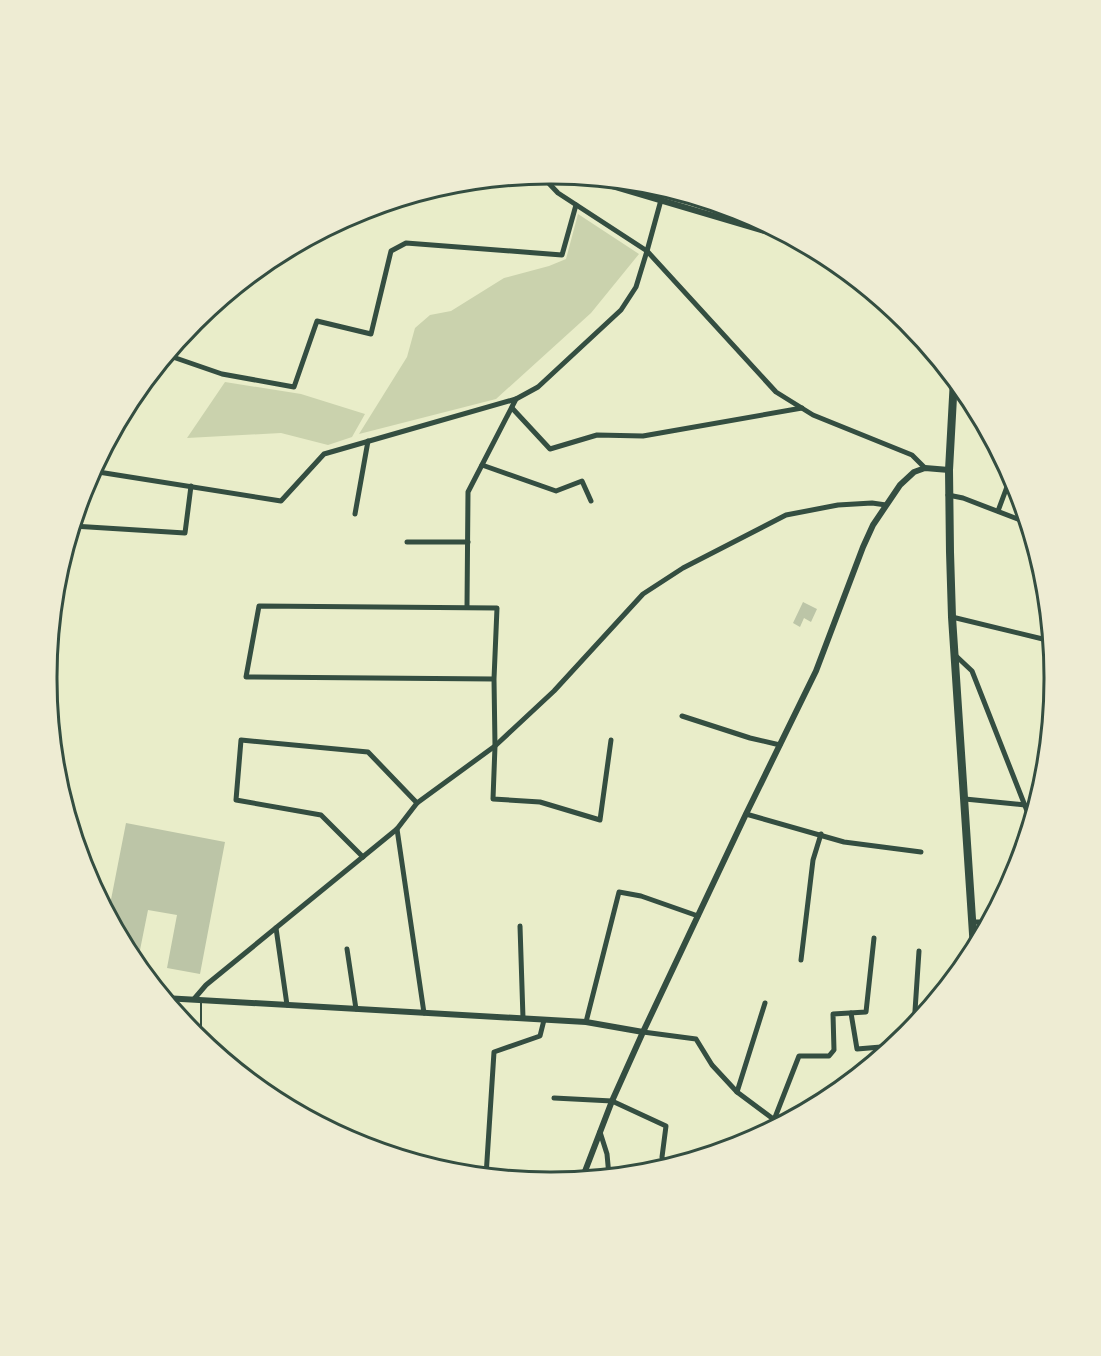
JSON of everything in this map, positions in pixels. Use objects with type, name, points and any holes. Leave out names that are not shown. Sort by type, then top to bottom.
[{"type":"main road","points":[[953,393],[948,495],[952,617],[973,932]]},
{"type":"street","points":[[549,184],[558,194],[647,251],[776,392],[813,415],[912,455],[925,468]]},
{"type":"street","points":[[633,192],[749,226]]},
{"type":"street","points":[[102,473],[281,501],[324,454],[516,399],[538,387],[621,310],[636,287],[661,200]]},
{"type":"street","points":[[175,358],[222,374],[294,387],[317,321],[371,334],[391,251],[406,243],[562,255],[576,205]]},
{"type":"street","points":[[467,608],[468,492],[516,399]]},
{"type":"street","points":[[512,408],[550,450],[597,435],[643,436],[802,408]]},
{"type":"street","points":[[355,514],[368,441]]},
{"type":"street","points":[[482,465],[555,491],[582,481],[591,501]]},
{"type":"street","points":[[586,1170],[612,1101],[820,661],[862,547],[873,525],[906,477],[925,468],[949,470]]},
{"type":"street","points":[[81,526],[184,533],[191,486]]},
{"type":"street","points":[[998,512],[1006,489]]},
{"type":"street","points":[[948,495],[963,498],[1018,519]]},
{"type":"street","points":[[197,1000],[206,985],[396,830],[417,802],[495,746],[554,692],[643,594],[683,568],[786,515],[838,505],[886,505]]},
{"type":"street","points":[[406,542],[468,542]]},
{"type":"street","points":[[494,679],[246,677],[259,606],[497,608],[493,799],[540,802],[600,820],[610,740]]},
{"type":"street","points":[[952,617],[1042,639]]},
{"type":"street","points":[[955,655],[972,671],[1026,808]]},
{"type":"street","points":[[682,716],[750,738],[780,745]]},
{"type":"street","points":[[363,857],[321,815],[236,800],[241,740],[368,752],[417,802]]},
{"type":"street","points":[[965,799],[1025,805]]},
{"type":"street","points":[[746,814],[844,842],[921,852]]},
{"type":"street","points":[[396,830],[424,1012]]},
{"type":"street","points":[[801,960],[813,860],[821,834]]},
{"type":"street","points":[[586,1022],[619,892],[641,896],[698,916]]},
{"type":"street","points":[[973,922],[980,922]]},
{"type":"street","points":[[520,926],[523,1018]]},
{"type":"street","points":[[276,928],[287,1005]]},
{"type":"street","points":[[775,1118],[799,1056],[829,1056],[834,1050],[833,1014],[866,1012],[874,938]]},
{"type":"street","points":[[347,949],[356,1009]]},
{"type":"street","points":[[915,1010],[919,951]]},
{"type":"street","points":[[176,999],[586,1022],[696,1039],[712,1065],[737,1092],[773,1119]]},
{"type":"street","points":[[737,1092],[765,1003]]},
{"type":"street","points":[[851,1013],[857,1049],[878,1047]]},
{"type":"street","points":[[487,1167],[494,1052],[540,1036],[544,1020]]},
{"type":"street","points":[[554,1098],[612,1101],[666,1126],[662,1159]]},
{"type":"street","points":[[600,1132],[607,1154],[608,1168]]},
{"type":"lane","points":[[197,1000],[199,1024]]},
{"type":"green space","points":[[578,214],[639,254],[591,313],[496,399],[359,434],[407,357],[415,328],[430,315],[451,311],[504,278],[566,259]]},
{"type":"green space","points":[[225,382],[301,394],[365,414],[352,437],[328,445],[281,433],[187,438]]},
{"type":"building","points":[[803,602],[817,609],[811,622],[804,618],[800,627],[793,623]]},
{"type":"building","points":[[126,823],[225,842],[200,974],[167,968],[177,915],[148,910],[140,952],[111,901]]}]
